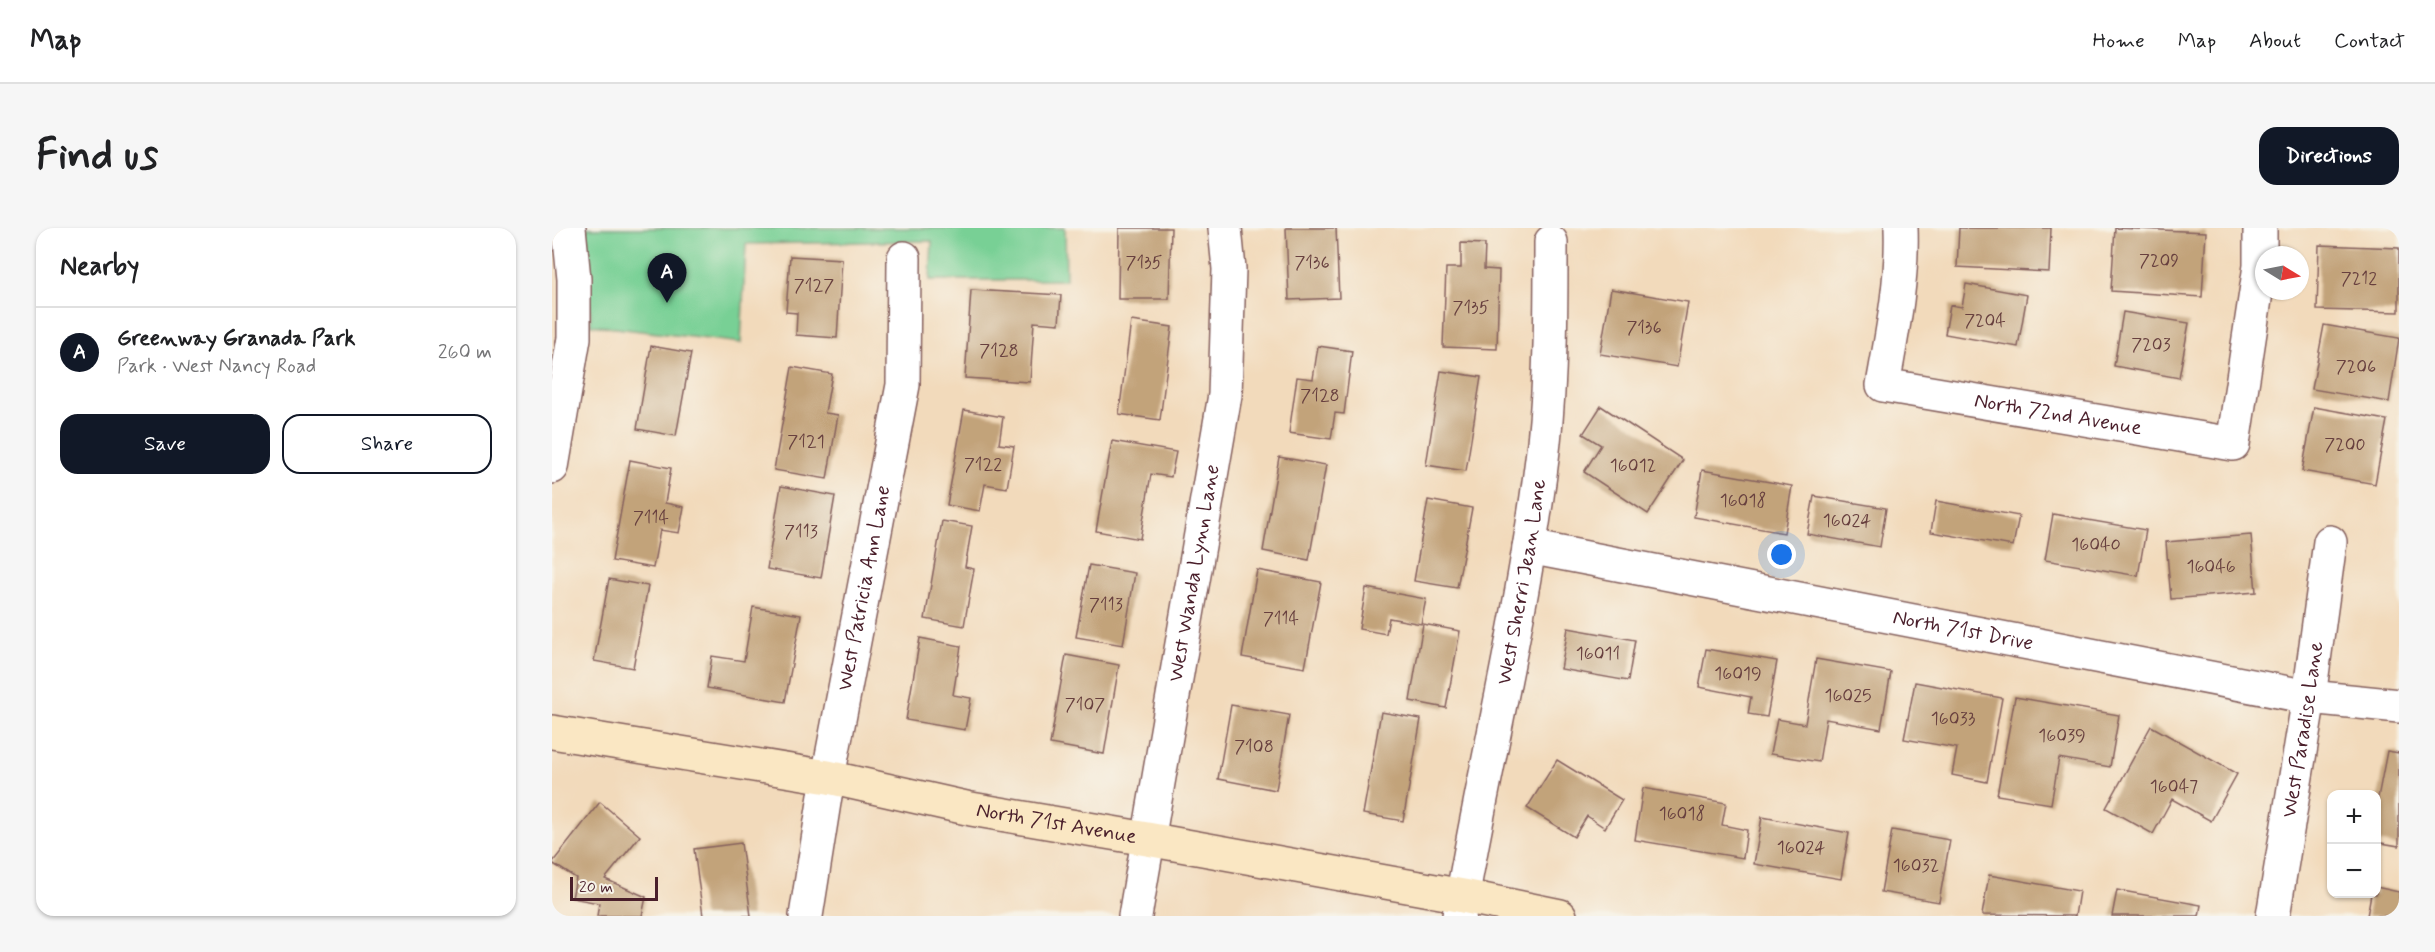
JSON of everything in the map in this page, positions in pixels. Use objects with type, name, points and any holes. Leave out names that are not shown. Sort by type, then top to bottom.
[{"type":"street","points":[[552,467],[574,338],[574,279],[569,228]]},
{"type":"street","name":"West Wanda Lynn Lane","points":[[1135,916],[1225,395],[1229,269],[1225,228]]},
{"type":"street","name":"North 72nd Avenue","points":[[1901,228],[1902,246],[1894,319],[1883,385],[2234,444],[2260,266],[2260,228]]},
{"type":"street","name":"West Sherri Jean Lane","points":[[1461,906],[1529,547],[1544,441],[1551,333],[1551,242]]},
{"type":"street","name":"West Patricia Ann Lane","points":[[806,916],[828,777],[903,384],[903,258]]},
{"type":"street","name":"West Paradise Lane","points":[[2273,916],[2309,697],[2330,542]]},
{"type":"street","name":"North 71st Drive","points":[[1529,547],[2309,697],[2399,706]]},
{"type":"street","name":"North 71st Avenue","points":[[552,732],[828,777],[971,809],[1147,838],[1461,906],[1560,916]]},
{"type":"green space","points":[[586,228],[1065,228],[1066,280],[930,280],[932,241],[746,244],[741,343],[591,325]]},
{"type":"building","points":[[1119,228],[1171,228],[1169,299],[1118,299]]},
{"type":"building","points":[[1286,228],[1336,228],[1339,298],[1289,300]]},
{"type":"building","points":[[1959,228],[2051,228],[2049,272],[1957,267]]},
{"type":"building","points":[[2115,228],[2206,232],[2202,297],[2111,291]]},
{"type":"building","points":[[1461,243],[1485,244],[1484,269],[1499,270],[1497,349],[1443,347],[1446,268],[1461,268]]},
{"type":"building","points":[[2319,245],[2399,248],[2399,312],[2317,310]]},
{"type":"building","points":[[790,256],[842,259],[837,338],[796,335],[797,313],[786,312]]},
{"type":"building","points":[[1966,284],[2027,295],[2018,347],[1945,334],[1950,305],[1962,307]]},
{"type":"building","points":[[1611,289],[1688,302],[1677,367],[1600,354]]},
{"type":"building","points":[[971,290],[1061,295],[1059,324],[1034,322],[1030,382],[965,378]]},
{"type":"building","points":[[2123,312],[2189,323],[2179,378],[2114,366]]},
{"type":"building","points":[[1131,321],[1172,327],[1160,420],[1119,414]]},
{"type":"building","points":[[2324,325],[2399,338],[2389,402],[2312,389]]},
{"type":"building","points":[[651,346],[691,353],[676,436],[637,429]]},
{"type":"building","points":[[1318,346],[1352,351],[1344,414],[1335,413],[1331,439],[1289,433],[1297,377],[1313,379]]},
{"type":"building","points":[[792,367],[832,374],[825,413],[838,415],[827,479],[774,470]]},
{"type":"building","points":[[1441,371],[1481,377],[1466,471],[1426,465]]},
{"type":"building","points":[[1601,406],[1683,460],[1648,514],[1584,472],[1601,445],[1583,434]]},
{"type":"building","points":[[2314,407],[2387,420],[2375,484],[2302,471]]},
{"type":"building","points":[[964,410],[1003,417],[999,444],[1014,446],[1007,488],[985,484],[980,511],[947,505]]},
{"type":"building","points":[[1112,441],[1176,452],[1171,477],[1151,474],[1140,539],[1096,531]]},
{"type":"building","points":[[1279,457],[1326,465],[1309,560],[1263,551]]},
{"type":"building","points":[[630,460],[671,468],[665,503],[684,507],[679,533],[660,530],[653,568],[612,561]]},
{"type":"building","points":[[1702,470],[1792,486],[1784,533],[1694,517]]},
{"type":"building","points":[[781,486],[835,496],[821,578],[767,569]]},
{"type":"building","points":[[1814,496],[1886,508],[1880,547],[1807,534]]},
{"type":"building","points":[[1428,500],[1472,508],[1457,588],[1414,581]]},
{"type":"building","points":[[1936,501],[2019,516],[2013,546],[1931,532]]},
{"type":"building","points":[[2053,514],[2146,530],[2138,576],[2045,560]]},
{"type":"building","points":[[942,521],[972,526],[965,567],[974,569],[964,626],[925,619]]},
{"type":"building","points":[[2251,535],[2256,592],[2171,599],[2166,542]]},
{"type":"building","points":[[1089,565],[1135,573],[1123,645],[1076,637]]},
{"type":"building","points":[[1257,570],[1321,582],[1305,668],[1242,657]]},
{"type":"building","points":[[609,579],[648,586],[633,668],[594,661]]},
{"type":"building","points":[[1366,588],[1426,599],[1421,624],[1389,618],[1386,634],[1359,629]]},
{"type":"building","points":[[753,607],[801,615],[785,702],[707,688],[712,656],[744,661]]},
{"type":"building","points":[[1423,624],[1460,631],[1446,708],[1410,701]]},
{"type":"building","points":[[1568,628],[1635,640],[1628,681],[1561,669]]},
{"type":"building","points":[[920,638],[961,646],[953,695],[971,698],[965,730],[906,720]]},
{"type":"building","points":[[1706,649],[1777,661],[1767,717],[1748,714],[1751,697],[1699,687]]},
{"type":"building","points":[[1066,655],[1119,665],[1104,754],[1050,744]]},
{"type":"building","points":[[1816,659],[1891,672],[1881,729],[1826,719],[1819,762],[1770,754],[1777,719],[1805,724]]},
{"type":"building","points":[[1915,682],[2002,698],[1987,782],[1952,775],[1957,748],[1904,739]]},
{"type":"building","points":[[2015,697],[2119,715],[2110,767],[2059,758],[2051,804],[1997,795]]},
{"type":"building","points":[[1231,705],[1289,715],[1276,790],[1218,779]]},
{"type":"building","points":[[1381,712],[1421,719],[1403,821],[1363,814]]},
{"type":"building","points":[[2151,726],[2237,774],[2211,821],[2172,799],[2153,834],[2106,808]]},
{"type":"building","points":[[2387,751],[2399,753],[2399,846],[2381,843],[2379,790]]},
{"type":"building","points":[[1557,760],[1622,800],[1605,828],[1587,816],[1574,837],[1527,808]]},
{"type":"building","points":[[1643,788],[1726,803],[1722,825],[1747,830],[1743,858],[1635,840]]},
{"type":"building","points":[[600,802],[640,836],[605,879],[646,897],[642,916],[597,916],[599,903],[572,898],[576,878],[552,863]]},
{"type":"building","points":[[1762,817],[1849,833],[1841,879],[1754,864]]},
{"type":"building","points":[[1892,830],[1950,840],[1939,902],[1881,892]]},
{"type":"building","points":[[741,843],[751,916],[703,916],[694,849]]},
{"type":"building","points":[[1989,875],[2079,891],[2075,916],[1982,915]]},
{"type":"building","points":[[2381,888],[2399,892],[2399,916],[2367,916],[2370,898],[2381,898]]},
{"type":"building","points":[[2117,890],[2201,905],[2199,916],[2112,916]]},
{"type":"place","name":"Greenway Granada Park","points":[[667,303]]}]
